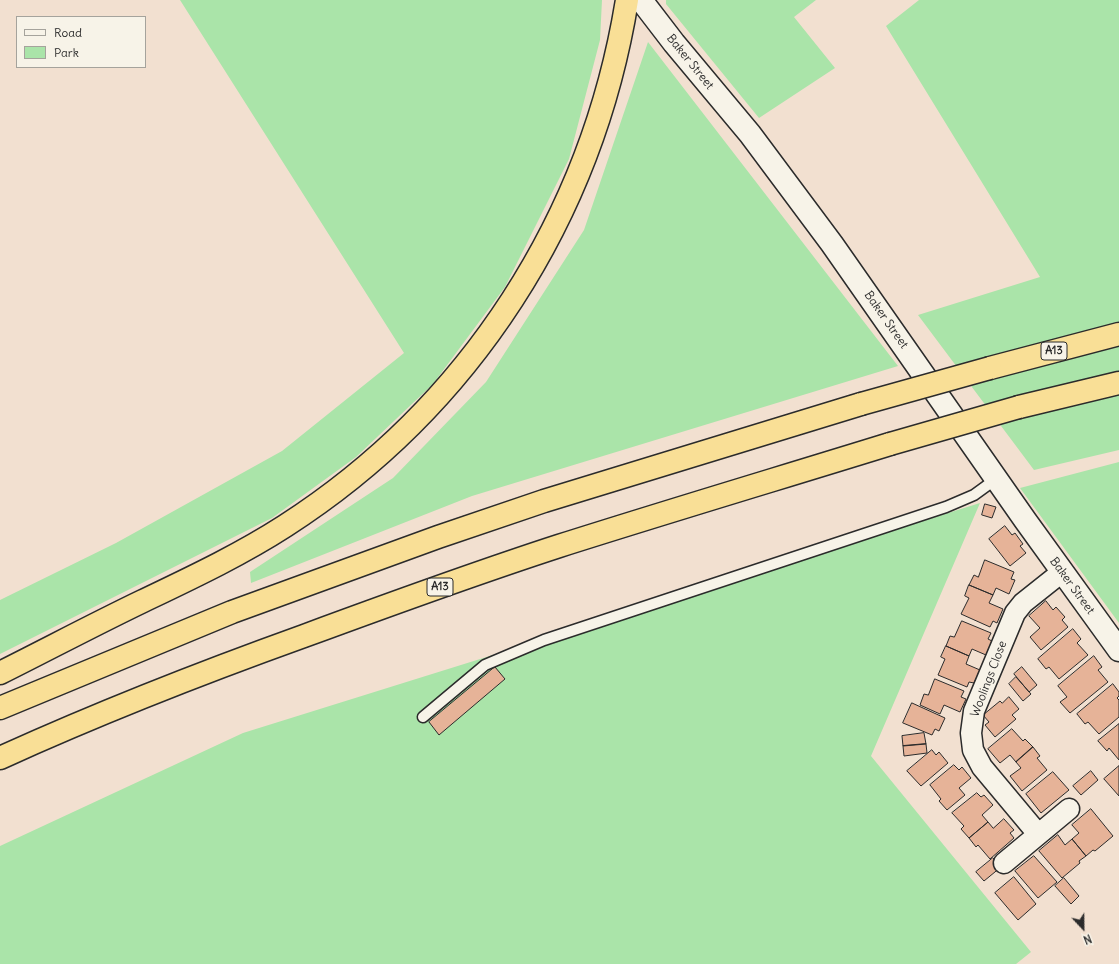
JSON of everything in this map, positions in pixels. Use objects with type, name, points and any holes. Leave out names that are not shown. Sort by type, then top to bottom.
[{"type":"highway","points":[[0,673],[210,569],[284,527],[321,502],[357,474],[423,413],[454,379],[508,306],[562,213],[581,170],[598,123],[612,76],[621,37],[627,0]]},
{"type":"highway","name":"A13","points":[[0,708],[232,612],[438,537],[552,499],[861,404],[1119,334]]},
{"type":"highway","name":"A13","points":[[0,758],[138,699],[248,656],[454,582],[658,515],[890,444],[1019,407],[1119,383]]},
{"type":"main road","name":"Baker Street","points":[[641,0],[674,43],[750,134],[832,244],[996,479],[1119,650]]},
{"type":"street","name":"Woolings Close","points":[[1038,834],[982,767],[973,750],[971,733],[974,711],[1015,613],[1023,603],[1062,572]]},
{"type":"street","points":[[1004,863],[1069,809]]},
{"type":"lane","points":[[423,717],[485,665],[544,640],[946,507],[974,496],[996,479]]},
{"type":"green space","points":[[180,0],[602,0],[600,40],[569,159],[505,287],[433,384],[356,457],[272,518],[0,654],[0,600],[116,543],[282,451],[404,353]]},
{"type":"green space","points":[[666,0],[816,0],[794,17],[835,68],[759,118],[666,4]]},
{"type":"green space","points":[[919,0],[1119,0],[1119,450],[1034,470],[918,315],[1040,277],[886,26]]},
{"type":"green space","points":[[648,42],[898,366],[472,496],[251,583],[250,572],[393,478],[486,382],[584,230]]},
{"type":"green space","points":[[1119,462],[1119,623],[1020,488]]},
{"type":"green space","points":[[980,503],[871,756],[1031,952],[1016,964],[0,964],[0,846],[243,733]]},
{"type":"building","points":[[985,504],[996,507],[992,518],[982,515]]},
{"type":"building","points":[[1005,526],[1012,535],[1015,533],[1023,544],[1020,546],[1026,553],[1010,566],[989,539]]},
{"type":"building","points":[[985,560],[1014,572],[1011,579],[1015,580],[1009,594],[996,588],[993,595],[969,585],[974,575],[978,577]]},
{"type":"building","points":[[969,585],[993,595],[989,603],[1003,609],[997,623],[993,621],[990,627],[961,614],[969,598],[965,596]]},
{"type":"building","points":[[1046,601],[1053,610],[1056,607],[1065,617],[1062,620],[1068,627],[1041,650],[1030,637],[1040,628],[1029,616]]},
{"type":"building","points":[[962,621],[991,633],[988,639],[992,641],[986,655],[972,649],[969,656],[946,646],[950,636],[954,637]]},
{"type":"building","points":[[1073,629],[1081,639],[1077,643],[1088,655],[1059,679],[1049,667],[1046,669],[1038,659]]},
{"type":"building","points":[[946,646],[969,656],[966,664],[980,670],[974,683],[969,682],[967,687],[938,675],[945,659],[941,657]]},
{"type":"building","points":[[1094,656],[1102,667],[1098,670],[1108,682],[1070,713],[1060,702],[1067,697],[1058,686]]},
{"type":"building","points":[[495,667],[505,679],[439,735],[429,722]]},
{"type":"building","points":[[1022,667],[1037,685],[1029,692],[1014,674]]},
{"type":"building","points":[[1016,677],[1031,694],[1023,701],[1009,684]]},
{"type":"building","points":[[935,679],[964,691],[961,697],[966,699],[960,712],[944,705],[940,714],[920,705],[924,694],[928,695]]},
{"type":"building","points":[[1113,684],[1119,692],[1119,696],[1117,698],[1119,700],[1119,717],[1099,734],[1088,722],[1085,724],[1077,714]]},
{"type":"building","points":[[1009,697],[1019,709],[1012,715],[1016,719],[995,737],[985,725],[989,722],[983,715],[1000,701],[1002,703]]},
{"type":"building","points":[[912,703],[945,718],[939,731],[935,729],[932,735],[903,723]]},
{"type":"building","points":[[1119,724],[1119,760],[1109,748],[1107,751],[1098,741]]},
{"type":"building","points":[[1012,729],[1023,741],[1025,739],[1033,747],[1016,762],[1010,755],[1000,763],[988,749]]},
{"type":"building","points":[[924,733],[926,744],[903,746],[902,736]]},
{"type":"building","points":[[926,744],[927,753],[904,756],[903,746]]},
{"type":"building","points":[[1033,747],[1040,756],[1037,758],[1047,770],[1022,791],[1010,776],[1021,768],[1016,762]]},
{"type":"building","points":[[932,750],[936,755],[939,752],[948,763],[921,786],[907,771]]},
{"type":"building","points":[[954,765],[959,770],[962,767],[971,778],[959,788],[965,795],[947,810],[939,801],[941,799],[930,785]]},
{"type":"building","points":[[1119,766],[1119,796],[1104,779]]},
{"type":"building","points":[[1091,771],[1098,780],[1081,795],[1073,786]]},
{"type":"building","points":[[1053,772],[1069,790],[1041,813],[1026,794]]},
{"type":"building","points":[[977,793],[981,797],[984,795],[993,805],[982,815],[988,822],[969,838],[961,829],[964,826],[952,813]]},
{"type":"building","points":[[1091,809],[1113,836],[1095,851],[1093,850],[1086,856],[1072,839],[1079,833],[1072,825]]},
{"type":"building","points":[[1004,819],[1014,830],[1010,833],[1014,838],[990,859],[978,845],[976,847],[969,838],[988,822],[993,828]]},
{"type":"building","points":[[1058,835],[1065,845],[1072,839],[1086,856],[1062,878],[1039,851]]},
{"type":"building","points":[[1034,856],[1057,882],[1038,898],[1015,871]]},
{"type":"building","points":[[993,858],[1001,867],[984,881],[976,872]]},
{"type":"building","points":[[1014,877],[1036,904],[1018,920],[995,893]]},
{"type":"building","points":[[1064,878],[1079,896],[1071,904],[1055,886]]}]
